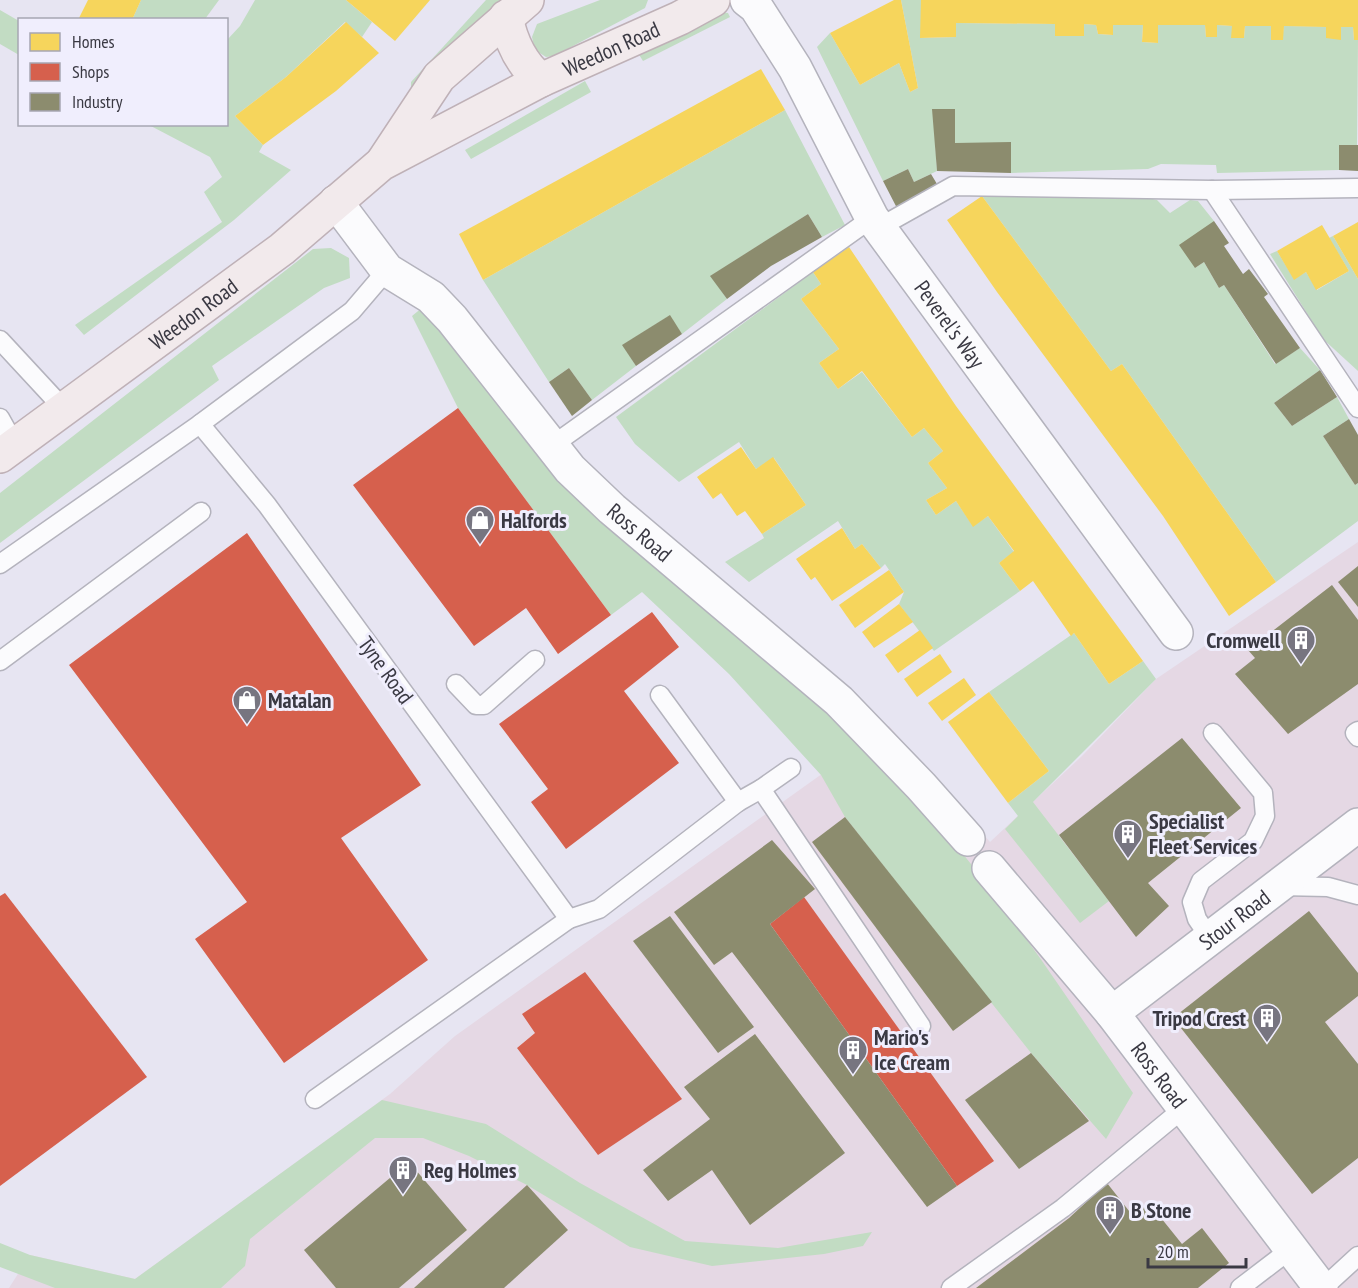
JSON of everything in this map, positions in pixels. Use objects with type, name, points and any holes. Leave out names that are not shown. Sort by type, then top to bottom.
[{"type":"main road","name":"Weedon Road","points":[[381,164],[440,77],[515,10],[556,0]]},
{"type":"main road","points":[[627,41],[651,11],[654,0]]},
{"type":"main road","name":"Weedon Road","points":[[5,440],[63,408],[282,249],[381,164],[541,80],[680,18],[713,0]]},
{"type":"main road","points":[[515,10],[510,37],[528,69],[541,80]]},
{"type":"street","name":"Peverel's Way","points":[[747,0],[756,7],[795,68],[876,222],[1176,633]]},
{"type":"street","name":"Ross Road","points":[[336,202],[387,270],[431,297],[452,319],[550,447],[621,517],[839,701],[921,786],[968,839]]},
{"type":"street","name":"Stour Road","points":[[1112,1012],[1358,825]]},
{"type":"street","name":"Ross Road","points":[[989,868],[1112,1012],[1322,1288]]},
{"type":"lane","points":[[550,447],[876,222],[953,186],[1212,190],[1358,189]]},
{"type":"lane","points":[[1212,190],[1358,408]]},
{"type":"lane","points":[[0,564],[200,424],[352,311],[387,270]]},
{"type":"lane","points":[[0,340],[63,408]]},
{"type":"lane","name":"Tyne Road","points":[[200,424],[267,505],[569,920]]},
{"type":"lane","points":[[0,661],[201,512]]},
{"type":"lane","points":[[456,684],[476,705],[483,705],[535,660]]},
{"type":"lane","points":[[660,695],[738,802]]},
{"type":"lane","points":[[1358,730],[1355,733],[1358,737]]},
{"type":"lane","points":[[1210,938],[1197,920],[1192,902],[1201,881],[1253,841],[1264,816],[1263,793],[1214,733]]},
{"type":"lane","points":[[315,1099],[569,920],[599,909],[738,802],[791,768]]},
{"type":"lane","points":[[761,789],[921,1026]]},
{"type":"lane","points":[[1279,886],[1328,887],[1358,895]]},
{"type":"lane","points":[[951,1288],[1063,1208],[1184,1108]]},
{"type":"lane","points":[[1240,1288],[1291,1249]]},
{"type":"lane","points":[[1322,1288],[1358,1256]]},
{"type":"shaded area","points":[[1358,542],[1358,1288],[9,1288],[30,1255],[135,1279],[390,1094],[455,1036],[889,726],[990,842],[1082,756],[1156,679]]},
{"type":"green space","points":[[141,0],[219,0],[206,18],[133,18]]},
{"type":"green space","points":[[255,0],[346,0],[372,22],[362,37],[345,22],[286,77],[235,116],[263,145],[259,152],[291,170],[234,220],[84,335],[75,325],[222,222],[204,192],[222,177],[210,157],[151,126],[228,126],[228,39],[240,26]]},
{"type":"green space","points":[[486,0],[504,0],[411,88],[411,82]]},
{"type":"green space","points":[[600,0],[648,0],[645,8],[554,56],[546,57],[535,50],[532,37],[537,24]]},
{"type":"green space","points":[[901,0],[921,0],[921,38],[956,37],[956,23],[1055,24],[1055,35],[1084,24],[1096,25],[1098,34],[1112,35],[1113,25],[1143,25],[1142,42],[1158,43],[1158,25],[1205,25],[1206,37],[1217,37],[1217,25],[1232,26],[1232,38],[1244,38],[1245,26],[1271,26],[1271,39],[1282,40],[1284,26],[1353,27],[1354,40],[1358,40],[1357,145],[1339,145],[1339,170],[1217,173],[1216,165],[1161,164],[1148,169],[1011,173],[955,143],[954,109],[933,109],[937,171],[914,182],[908,169],[883,181],[817,47],[830,33],[860,85],[899,63],[910,92],[918,88]]},
{"type":"green space","points":[[0,10],[18,20],[18,54],[0,44]]},
{"type":"green space","points":[[720,12],[728,13],[730,17],[643,61],[638,53]]},
{"type":"green space","points":[[585,81],[591,92],[471,159],[465,150]]},
{"type":"green space","points":[[785,110],[845,225],[822,237],[808,214],[711,276],[727,299],[682,334],[669,316],[623,345],[636,366],[592,400],[569,368],[549,382],[483,280]]},
{"type":"green space","points":[[1037,195],[1086,198],[1144,197],[1157,200],[1170,213],[1190,200],[1198,201],[1214,221],[1195,268],[1204,262],[1219,288],[1224,285],[1275,364],[1300,348],[1320,370],[1274,403],[1292,426],[1337,397],[1349,419],[1323,436],[1355,485],[1358,483],[1358,521],[1276,582],[1122,364],[1111,371],[982,196]]},
{"type":"green space","points":[[1333,236],[1358,279],[1358,371],[1323,339],[1270,254],[1277,251],[1294,279],[1306,272],[1317,290],[1349,271],[1329,238]]},
{"type":"green space","points":[[331,248],[349,258],[350,278],[324,288],[212,366],[219,380],[0,543],[0,493],[313,249]]},
{"type":"green space","points":[[813,272],[821,284],[801,299],[839,349],[819,363],[838,389],[862,372],[912,437],[924,428],[943,451],[928,463],[947,488],[926,500],[936,515],[956,501],[973,526],[988,516],[1014,552],[999,563],[1020,591],[934,651],[899,604],[904,592],[885,564],[881,568],[862,544],[855,549],[838,521],[749,582],[725,562],[764,538],[762,534],[806,505],[774,458],[756,469],[739,442],[679,482],[635,444],[616,417]]},
{"type":"green space","points":[[423,307],[835,711],[930,813],[979,874],[1040,958],[1133,1093],[1106,1139],[1031,1053],[845,817],[821,775],[729,674],[642,592],[611,615],[458,408],[412,316]]},
{"type":"green space","points":[[1074,633],[1109,684],[1143,661],[1156,679],[1033,802],[1109,901],[1080,923],[1005,829],[1018,816],[1008,803],[1049,771],[989,692]]},
{"type":"green space","points":[[382,1100],[486,1124],[580,1183],[685,1241],[778,1248],[872,1232],[863,1246],[824,1254],[712,1266],[630,1247],[527,1185],[469,1156],[423,1138],[375,1138],[250,1239],[245,1266],[221,1288],[55,1288],[0,1267],[0,1243],[30,1255],[135,1279]]},
{"type":"building: Homes","points":[[88,0],[141,0],[133,18],[79,18]]},
{"type":"building: Homes","points":[[346,0],[430,0],[395,41]]},
{"type":"building: Homes","points":[[894,0],[901,0],[918,88],[910,92],[899,63],[860,85],[830,33]]},
{"type":"building: Homes","points":[[921,0],[1358,0],[1358,40],[1354,40],[1353,27],[1341,27],[1341,40],[1326,38],[1326,27],[1284,26],[1283,40],[1271,40],[1271,26],[1245,26],[1244,38],[1231,38],[1232,26],[1217,25],[1217,37],[1206,37],[1205,25],[1158,25],[1158,43],[1142,42],[1143,25],[1113,25],[1113,35],[1098,34],[1096,25],[1084,24],[1084,36],[1055,36],[1055,24],[956,23],[956,37],[920,38]]},
{"type":"building: Homes","points":[[346,22],[379,53],[336,91],[263,145],[235,116],[286,77]]},
{"type":"building: Homes","points":[[761,69],[785,110],[483,280],[459,234]]},
{"type":"building: Homes","points":[[982,196],[1111,371],[1122,364],[1276,582],[1229,616],[1163,516],[997,292],[947,220]]},
{"type":"building: Homes","points":[[1358,222],[1358,279],[1333,236]]},
{"type":"building: Homes","points":[[1322,225],[1349,271],[1316,290],[1306,272],[1294,280],[1277,251]]},
{"type":"building: Homes","points":[[849,247],[956,406],[1143,661],[1109,684],[1074,633],[1071,636],[1033,581],[1020,591],[999,563],[1014,551],[988,516],[973,527],[956,501],[936,515],[926,500],[947,488],[928,463],[943,451],[924,428],[912,437],[862,371],[838,389],[819,363],[839,349],[801,299],[821,284],[813,272]]},
{"type":"building: Homes","points":[[741,447],[756,469],[773,457],[806,505],[762,534],[745,511],[737,516],[721,493],[713,499],[697,477]]},
{"type":"building: Homes","points":[[842,528],[855,549],[862,544],[881,568],[832,601],[815,577],[811,580],[796,559]]},
{"type":"building: Homes","points":[[889,570],[904,592],[855,628],[839,605]]},
{"type":"building: Homes","points":[[899,604],[913,622],[874,648],[862,632]]},
{"type":"building: Homes","points":[[920,630],[933,648],[898,673],[885,655]]},
{"type":"building: Homes","points":[[940,654],[952,672],[917,697],[904,679]]},
{"type":"building: Homes","points":[[964,678],[976,695],[942,721],[928,703]]},
{"type":"building: Homes","points":[[989,692],[1049,771],[1008,803],[948,722]]},
{"type":"building: Shops","name":"Halfords","points":[[458,408],[611,615],[558,654],[526,608],[474,646],[353,485]]},
{"type":"building: Shops","name":"Matalan","points":[[247,533],[421,785],[341,838],[428,960],[284,1063],[195,939],[247,902],[69,665]]},
{"type":"building: Shops","points":[[652,612],[679,647],[624,691],[679,763],[566,849],[531,802],[548,789],[499,724]]},
{"type":"building: Shops","points":[[5,893],[147,1077],[0,1186],[0,896]]},
{"type":"building: Shops","points":[[804,897],[994,1161],[957,1186],[770,924]]},
{"type":"building: Shops","points":[[585,972],[682,1099],[598,1155],[517,1048],[535,1033],[522,1014]]},
{"type":"building: Industry","points":[[932,109],[955,109],[955,143],[1011,142],[1011,173],[937,171]]},
{"type":"building: Industry","points":[[1339,145],[1358,145],[1358,171],[1339,170]]},
{"type":"building: Industry","points":[[908,169],[914,182],[931,174],[937,184],[898,210],[883,181]]},
{"type":"building: Industry","points":[[808,214],[822,237],[771,266],[727,299],[710,276]]},
{"type":"building: Industry","points":[[1214,221],[1229,243],[1224,246],[1243,274],[1249,269],[1268,294],[1264,297],[1300,348],[1276,364],[1224,285],[1219,288],[1204,262],[1195,268],[1179,245]]},
{"type":"building: Industry","points":[[670,315],[682,334],[636,366],[622,345]]},
{"type":"building: Industry","points":[[569,368],[592,400],[572,416],[549,382]]},
{"type":"building: Industry","points":[[1320,370],[1337,397],[1292,426],[1274,403]]},
{"type":"building: Industry","points":[[1349,419],[1358,435],[1358,483],[1355,485],[1323,436]]},
{"type":"building: Industry","points":[[1358,566],[1358,607],[1338,582]]},
{"type":"building: Industry","name":"Cromwell","points":[[1332,585],[1358,620],[1358,684],[1288,734],[1235,674],[1255,658],[1248,650]]},
{"type":"building: Industry","name":"Specialist Fleet Services","points":[[1182,738],[1241,808],[1148,883],[1169,906],[1136,937],[1059,835]]},
{"type":"building: Industry","points":[[845,817],[992,1002],[953,1031],[812,842]]},
{"type":"building: Industry","name":"Mario's Ice Cream","points":[[772,840],[815,889],[770,924],[957,1186],[927,1207],[732,952],[714,965],[674,912]]},
{"type":"building: Industry","name":"Tripod Crest","points":[[1309,911],[1358,973],[1358,996],[1325,1022],[1358,1064],[1358,1158],[1312,1194],[1173,1018]]},
{"type":"building: Industry","points":[[670,916],[754,1027],[718,1053],[633,941]]},
{"type":"building: Industry","points":[[755,1034],[845,1153],[750,1225],[712,1170],[668,1201],[643,1170],[710,1119],[684,1087]]},
{"type":"building: Industry","points":[[1031,1053],[1089,1121],[1019,1169],[965,1100]]},
{"type":"building: Industry","name":"Reg Holmes","points":[[409,1162],[467,1230],[399,1288],[336,1288],[304,1250]]},
{"type":"building: Industry","name":"B Stone","points":[[1107,1183],[1133,1216],[1149,1203],[1182,1244],[1202,1228],[1229,1263],[1198,1288],[976,1288],[1069,1218]]},
{"type":"building: Industry","points":[[527,1185],[568,1230],[504,1288],[414,1288]]},
{"type":"place","name":"Halfords","points":[[480,546]]},
{"type":"place","name":"Cromwell","points":[[1301,666]]},
{"type":"place","name":"Matalan","points":[[247,726]]},
{"type":"place","name":"Specialist Fleet Services","points":[[1128,860]]},
{"type":"place","name":"Tripod Crest","points":[[1267,1044]]},
{"type":"place","name":"Mario's Ice Cream","points":[[853,1076]]},
{"type":"place","name":"Reg Holmes","points":[[403,1196]]},
{"type":"place","name":"B Stone","points":[[1110,1236]]}]
